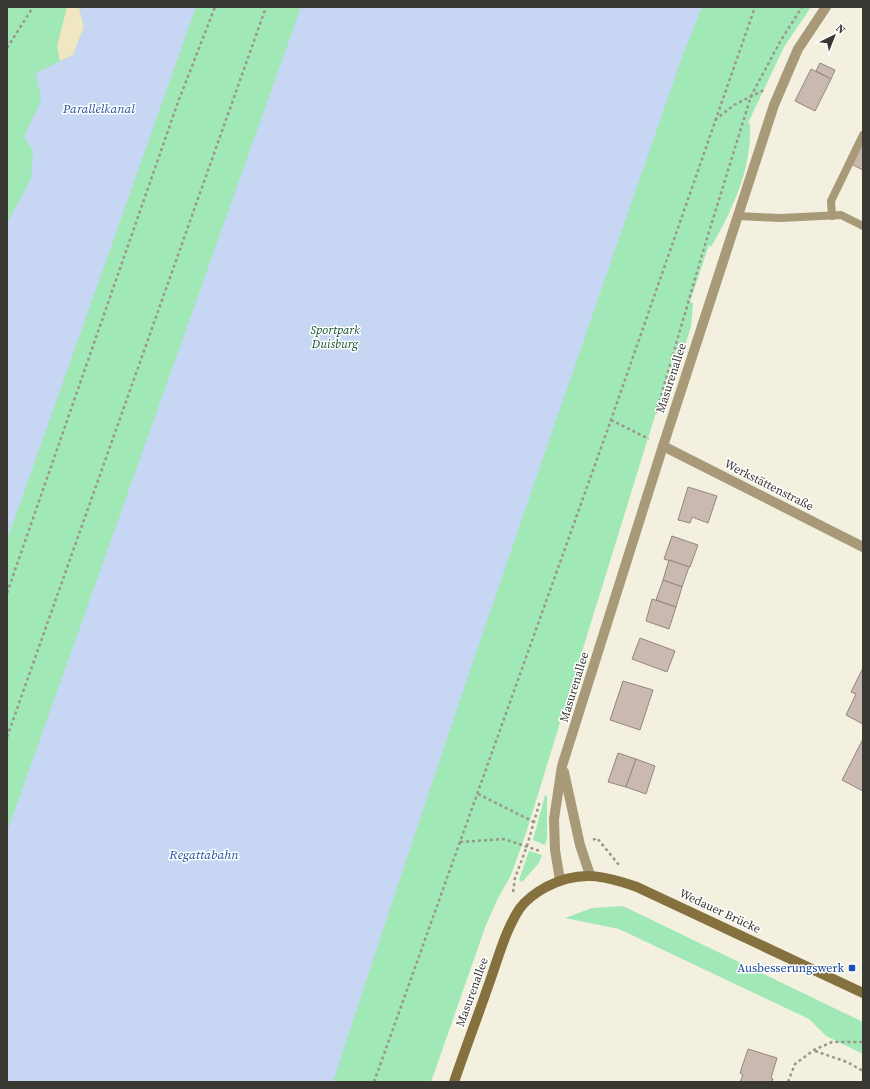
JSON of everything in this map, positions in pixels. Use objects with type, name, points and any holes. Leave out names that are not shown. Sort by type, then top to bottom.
[{"type":"main road","name":"Wedauer Brücke","points":[[560,880],[590,875],[614,879],[637,887],[863,992]]},
{"type":"main road","name":"Masurenallee","points":[[454,1082],[511,926],[521,907],[536,893],[560,880]]},
{"type":"street","name":"Masurenallee","points":[[560,880],[554,850],[554,819],[562,766],[737,216],[783,82],[798,49],[826,7]]},
{"type":"street","name":"Werkstättenstraße","points":[[663,446],[863,547]]},
{"type":"street","points":[[562,766],[580,845],[590,875]]},
{"type":"lane","points":[[832,216],[831,201],[863,135]]},
{"type":"lane","points":[[737,216],[781,218],[841,215],[863,226]]},
{"type":"path","points":[[7,48],[33,7]]},
{"type":"path","points":[[7,593],[178,102],[215,7]]},
{"type":"path","points":[[7,737],[266,7]]},
{"type":"path","points":[[374,1082],[611,420],[755,7]]},
{"type":"path","points":[[655,416],[704,248],[751,96],[781,40],[802,7]]},
{"type":"path","points":[[715,120],[734,105],[783,82]]},
{"type":"path","points":[[611,420],[663,446]]},
{"type":"path","points":[[649,439],[651,432]]},
{"type":"path","points":[[478,794],[534,822],[515,878],[513,893]]},
{"type":"path","points":[[580,845],[597,838],[637,887]]},
{"type":"path","points":[[460,842],[504,839],[527,846]]},
{"type":"path","points":[[788,1082],[795,1064],[814,1050],[832,1042],[863,1042]]},
{"type":"path","points":[[814,1050],[847,1062],[863,1071]]},
{"type":"green space","name":"Regattabahn","points":[[7,7],[811,7],[784,47],[748,123],[750,124],[750,140],[748,156],[740,188],[719,233],[711,247],[709,245],[690,302],[693,303],[691,327],[664,411],[661,411],[659,410],[683,325],[526,833],[511,875],[498,898],[486,925],[431,1082],[7,1082]]},
{"type":"green space","points":[[545,795],[547,797],[547,838],[545,845],[533,840]]},
{"type":"green space","points":[[529,851],[542,855],[539,863],[522,882],[519,880]]},
{"type":"green space","points":[[623,906],[863,1022],[863,1054],[826,1036],[809,1019],[619,929],[565,918],[592,908]]},
{"type":"sand","points":[[67,7],[79,7],[84,27],[73,55],[60,61],[57,46]]},
{"type":"water","name":"Parallelkanal","points":[[79,7],[196,7],[7,540],[7,223],[31,179],[33,150],[24,137],[41,100],[36,73],[73,55],[84,27]]},
{"type":"water","name":"Regattabahn","points":[[301,7],[702,7],[681,60],[504,570],[333,1082],[7,1082],[7,832]]},
{"type":"building","points":[[820,63],[835,70],[831,79],[816,71]]},
{"type":"building","points":[[811,69],[831,79],[815,111],[795,101]]},
{"type":"building","points":[[863,139],[863,170],[851,164]]},
{"type":"building","points":[[688,487],[717,496],[708,523],[692,517],[690,523],[678,520]]},
{"type":"building","points":[[672,536],[698,545],[690,567],[664,559]]},
{"type":"building","points":[[669,560],[689,567],[682,587],[663,580]]},
{"type":"building","points":[[663,580],[682,587],[676,607],[656,600]]},
{"type":"building","points":[[652,599],[676,607],[669,629],[646,621]]},
{"type":"building","points":[[640,638],[675,651],[667,672],[632,659]]},
{"type":"building","points":[[863,668],[863,724],[846,715],[856,694],[851,692]]},
{"type":"building","points":[[623,681],[653,690],[640,730],[610,720]]},
{"type":"building","points":[[863,739],[863,791],[842,780]]},
{"type":"building","points":[[618,753],[636,759],[626,787],[608,782]]},
{"type":"building","points":[[636,759],[655,766],[646,794],[626,787]]},
{"type":"building","points":[[748,1049],[777,1058],[771,1078],[773,1079],[772,1082],[740,1082],[743,1075],[740,1073]]},
{"type":"place","name":"Ausbesserungswerk","points":[[852,968]]},
{"type":"park label","name":"Sportpark Duisburg","points":[[335,337]]}]
